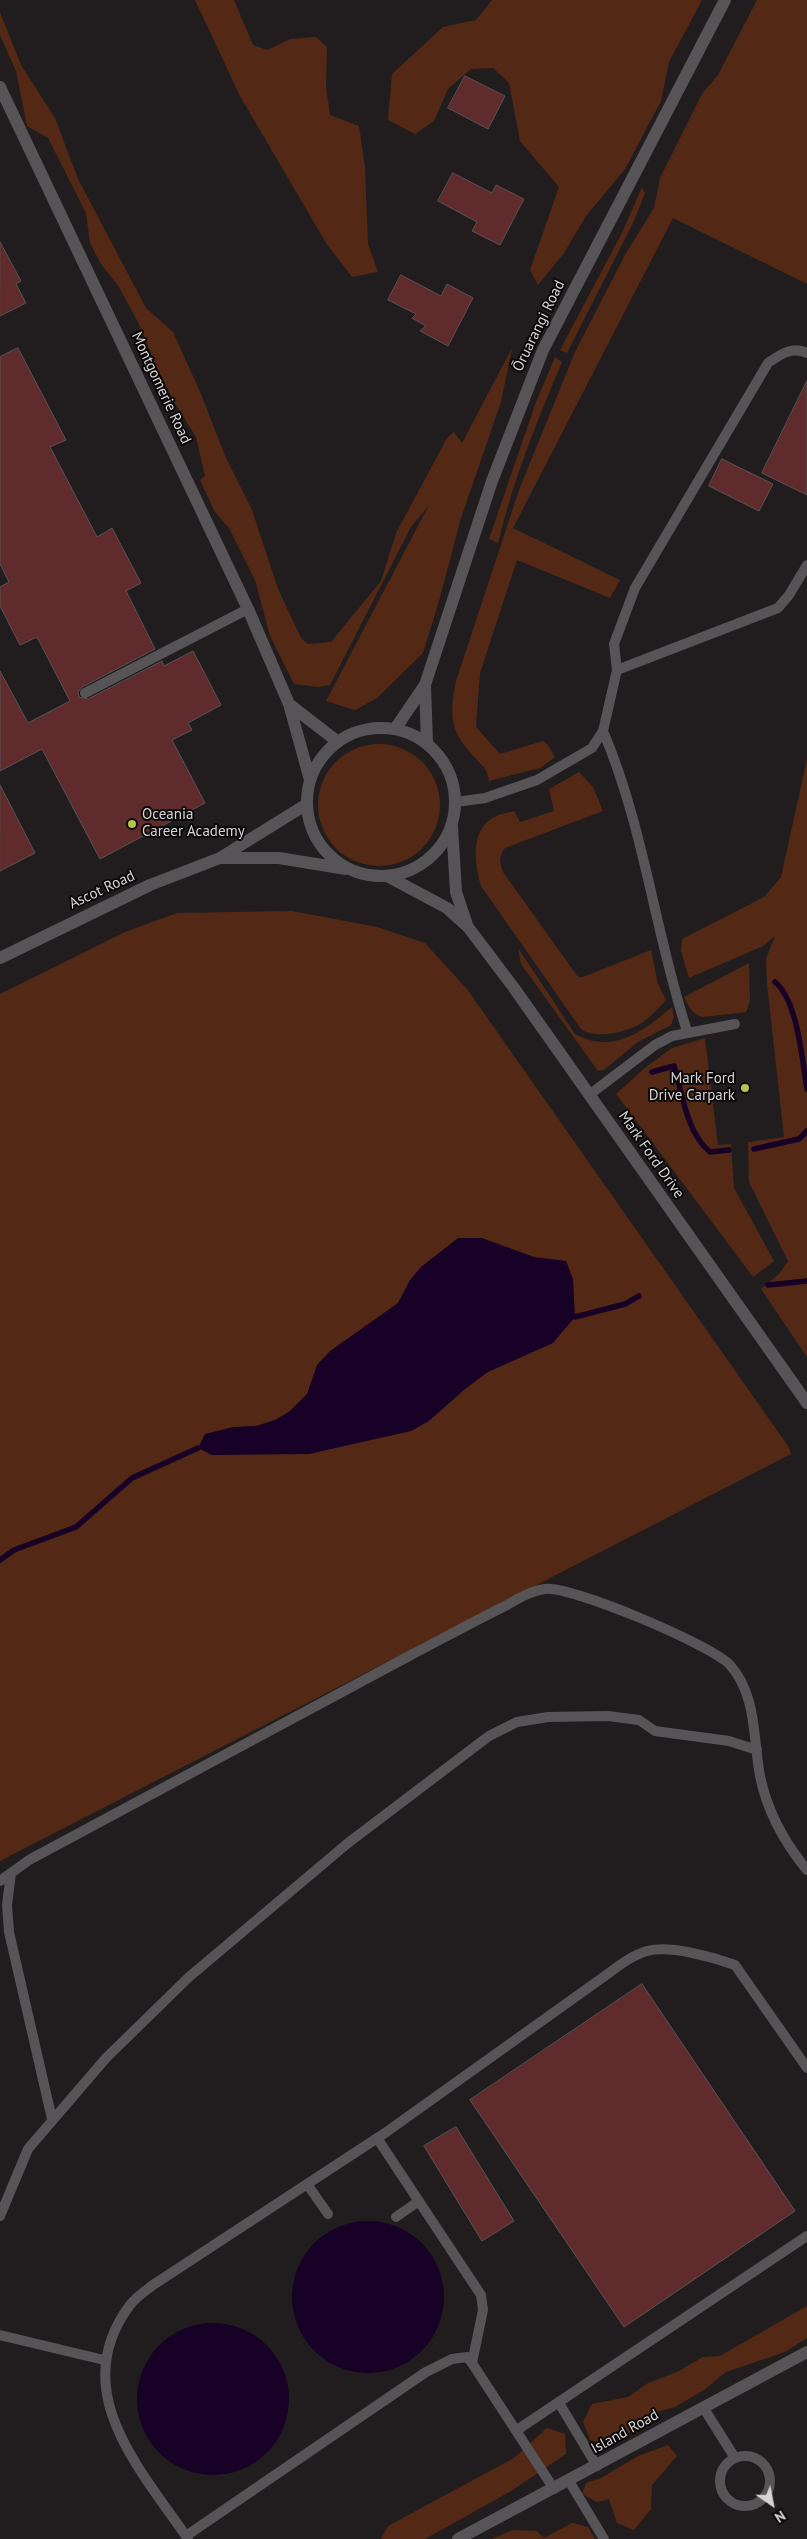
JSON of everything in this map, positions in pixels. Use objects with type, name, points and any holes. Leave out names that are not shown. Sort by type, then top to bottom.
[{"type":"street","name":"Ōruarangi Road","points":[[395,729],[425,685],[492,481],[543,350],[724,0]]},
{"type":"street","name":"Montgomerie Road","points":[[0,87],[248,610],[289,704],[310,780]]},
{"type":"street","name":"Ōruarangi Road","points":[[425,685],[427,743]]},
{"type":"street","name":"Montgomerie Road","points":[[289,704],[338,742]]},
{"type":"street","points":[[395,729],[412,734],[427,743],[439,755],[448,769],[454,785],[456,802],[452,826],[442,845],[427,861],[408,871],[387,876],[367,875],[349,869],[327,853],[312,831],[307,804],[310,780],[321,759],[338,742],[365,730],[395,729]]},
{"type":"street","name":"Ascot Road","points":[[0,958],[150,886],[220,858],[307,804]]},
{"type":"street","name":"Mark Ford Drive","points":[[452,826],[456,892],[468,927]]},
{"type":"street","name":"Ascot Road","points":[[220,858],[279,858],[349,869]]},
{"type":"street","name":"Mark Ford Drive","points":[[387,876],[447,908],[468,927],[807,1404]]},
{"type":"street","name":"Island Road","points":[[458,2539],[807,2352]]},
{"type":"lane","points":[[456,802],[485,798],[537,780],[592,748],[603,731],[617,670],[614,644],[635,588],[768,363],[782,353],[798,349],[807,353]]},
{"type":"lane","points":[[617,670],[778,608],[790,595],[807,565]]},
{"type":"lane","points":[[85,693],[248,610]]},
{"type":"lane","points":[[603,731],[615,760],[630,808],[674,988],[687,1032]]},
{"type":"lane","points":[[588,1095],[655,1045],[672,1036],[735,1024]]},
{"type":"lane","points":[[0,1881],[29,1860],[322,1702],[527,1594],[546,1588],[569,1591],[688,1638],[729,1664],[742,1682],[754,1720],[760,1776],[770,1812],[789,1849],[807,1870]]},
{"type":"lane","points":[[0,2216],[28,2149],[106,2058],[189,1977],[348,1843],[489,1736],[517,1722],[548,1718],[608,1716],[639,1720],[655,1731],[729,1740],[757,1750]]},
{"type":"lane","points":[[11,1873],[7,1905],[9,1932],[52,2119]]},
{"type":"lane","points":[[554,2489],[518,2430],[472,2363],[467,2357],[459,2357],[426,2372],[187,2537],[119,2436],[110,2412],[105,2387],[104,2360],[130,2304],[145,2291],[377,2138],[629,1959],[645,1952],[660,1949],[720,1959],[736,1965],[807,2068]]},
{"type":"lane","points":[[377,2138],[481,2295],[483,2310],[472,2363]]},
{"type":"lane","points":[[307,2184],[328,2214]]},
{"type":"lane","points":[[396,2217],[420,2201]]},
{"type":"lane","points":[[518,2430],[807,2236]]},
{"type":"lane","points":[[0,2335],[104,2360]]},
{"type":"lane","points":[[559,2403],[597,2466]]},
{"type":"lane","points":[[703,2407],[735,2458]]},
{"type":"lane","points":[[741,2456],[754,2458],[768,2470],[770,2487],[766,2494],[754,2504],[746,2506],[732,2502],[722,2489],[720,2480],[722,2471],[735,2458],[741,2456]]},
{"type":"lane","points":[[569,2481],[604,2539]]},
{"type":"shaded area","points":[[195,0],[234,0],[253,45],[267,50],[290,39],[316,37],[327,47],[326,86],[330,115],[359,126],[365,167],[368,244],[378,272],[352,277],[326,243],[240,96]]},
{"type":"shaded area","points":[[492,0],[702,0],[669,62],[661,101],[625,169],[586,216],[564,253],[538,285],[530,270],[559,187],[520,141],[509,83],[493,68],[471,69],[448,89],[434,121],[415,134],[388,120],[392,74],[443,27],[476,20]]},
{"type":"shaded area","points":[[757,0],[807,0],[807,284],[673,218],[513,528],[620,580],[610,598],[517,560],[480,673],[476,727],[500,754],[543,741],[548,745],[555,757],[540,768],[489,781],[485,769],[467,749],[456,732],[452,715],[453,705],[456,681],[519,490],[575,352],[626,253],[654,208],[660,178],[702,94],[718,75]]},
{"type":"shaded area","points":[[0,12],[21,65],[55,118],[78,179],[146,308],[173,332],[201,394],[225,456],[252,510],[278,589],[301,638],[308,644],[331,642],[381,581],[396,533],[447,438],[454,432],[462,443],[512,348],[501,402],[461,518],[423,653],[377,698],[355,710],[326,701],[429,505],[411,527],[330,685],[318,687],[294,684],[270,636],[255,580],[229,528],[215,512],[200,480],[205,476],[196,437],[173,400],[156,366],[139,324],[119,287],[101,264],[90,243],[86,213],[48,138],[27,126],[16,71],[0,35]]},
{"type":"shaded area","points":[[642,187],[645,193],[634,221],[567,353],[560,350],[623,231]]},
{"type":"shaded area","points":[[555,357],[562,362],[518,474],[498,543],[489,539],[536,402]]},
{"type":"shaded area","points":[[379,744],[391,745],[402,749],[413,754],[422,762],[430,771],[435,782],[439,793],[439,817],[435,828],[430,839],[422,848],[413,856],[402,861],[391,865],[379,866],[367,865],[356,861],[345,856],[336,848],[328,839],[323,828],[319,817],[318,805],[319,793],[323,782],[328,771],[336,762],[345,754],[356,749],[367,745]]},
{"type":"shaded area","points":[[807,759],[807,1357],[761,1289],[779,1274],[788,1261],[749,1182],[748,1142],[784,1137],[767,984],[766,959],[775,936],[763,946],[689,978],[681,951],[682,939],[764,897],[781,877]]},
{"type":"shaded area","points":[[579,772],[593,787],[603,811],[505,848],[500,862],[503,872],[578,977],[583,977],[651,950],[658,984],[666,1000],[643,1022],[621,1032],[595,1034],[581,1029],[481,886],[477,869],[477,841],[484,825],[497,816],[514,811],[520,822],[554,811],[549,789]]},
{"type":"shaded area","points":[[292,911],[377,927],[425,943],[467,989],[788,1446],[791,1454],[0,1861],[0,994],[125,932],[177,913]]},
{"type":"shaded area","points":[[518,948],[575,1034],[589,1040],[615,1041],[639,1032],[672,1007],[674,1017],[671,1025],[638,1042],[604,1070],[598,1071],[521,964]]},
{"type":"shaded area","points":[[749,963],[750,1001],[746,1012],[703,1017],[691,1010],[684,997]]},
{"type":"shaded area","points":[[705,1038],[718,1145],[731,1144],[734,1188],[774,1261],[753,1277],[616,1094],[646,1067],[672,1048]]},
{"type":"shaded area","points":[[458,1238],[482,1238],[534,1257],[566,1261],[573,1279],[575,1317],[553,1343],[488,1372],[465,1389],[429,1421],[411,1431],[309,1454],[212,1455],[198,1448],[205,1434],[233,1427],[256,1426],[275,1420],[290,1411],[307,1394],[317,1365],[330,1351],[398,1303],[410,1280],[421,1267]]},
{"type":"shaded area","points":[[368,2221],[383,2222],[397,2227],[422,2243],[438,2268],[443,2282],[443,2312],[438,2326],[422,2351],[397,2367],[383,2372],[368,2373],[353,2372],[339,2367],[314,2351],[298,2326],[293,2312],[292,2297],[293,2282],[298,2268],[314,2243],[339,2227],[353,2222]]},
{"type":"shaded area","points":[[807,2306],[807,2338],[785,2352],[726,2372],[704,2390],[675,2407],[653,2413],[619,2441],[605,2445],[590,2440],[583,2422],[592,2404],[628,2397],[648,2383],[677,2372],[703,2357],[720,2356]]},
{"type":"shaded area","points":[[213,2323],[228,2324],[242,2329],[267,2345],[283,2370],[288,2384],[288,2414],[283,2428],[267,2453],[242,2469],[228,2474],[213,2475],[198,2474],[184,2469],[159,2453],[143,2428],[138,2414],[137,2399],[138,2384],[143,2370],[159,2345],[184,2329],[198,2324]]},
{"type":"shaded area","points":[[547,2428],[565,2434],[566,2454],[511,2491],[425,2539],[381,2539],[388,2526],[514,2458]]},
{"type":"shaded area","points":[[668,2445],[677,2456],[652,2485],[651,2509],[634,2530],[617,2523],[609,2499],[597,2502],[582,2494],[586,2483],[601,2478],[638,2456]]},
{"type":"shaded area","points":[[572,2523],[588,2527],[595,2539],[492,2539],[513,2530],[537,2531],[544,2538]]},
{"type":"building","points":[[465,76],[505,96],[488,129],[448,108]]},
{"type":"building","points":[[453,173],[492,193],[496,185],[524,199],[500,245],[472,231],[477,222],[438,201]]},
{"type":"building","points":[[0,242],[21,281],[16,284],[26,303],[0,316]]},
{"type":"building","points":[[401,275],[441,296],[447,284],[473,298],[448,346],[420,331],[426,326],[412,318],[416,314],[388,300]]},
{"type":"building","points":[[18,348],[66,440],[50,447],[97,537],[112,528],[141,583],[126,591],[155,649],[82,687],[78,692],[79,697],[88,699],[162,661],[164,666],[193,651],[221,705],[188,723],[192,730],[172,740],[205,803],[100,859],[42,749],[0,771],[0,671],[28,723],[70,701],[37,637],[20,645],[0,606],[0,587],[9,582],[0,564],[0,357]]},
{"type":"building","points":[[807,381],[807,495],[762,473]]},
{"type":"building","points":[[722,459],[773,484],[759,511],[709,486]]},
{"type":"building","points":[[0,785],[35,853],[0,871]]},
{"type":"building","points":[[642,1984],[795,2211],[624,2327],[470,2100]]},
{"type":"building","points":[[456,2127],[514,2221],[482,2241],[424,2146]]},
{"type":"waterway","points":[[775,982],[783,991],[794,1017],[801,1047],[807,1089]]},
{"type":"waterway","points":[[652,1072],[674,1066],[690,1124],[702,1144],[710,1152],[729,1150]]},
{"type":"waterway","points":[[754,1149],[799,1139],[807,1131]]},
{"type":"waterway","points":[[768,1285],[807,1281]]},
{"type":"waterway","points":[[575,1317],[625,1304],[639,1296]]},
{"type":"waterway","points":[[0,1560],[14,1550],[76,1527],[132,1478],[198,1448]]},
{"type":"place","name":"Oceania Career Academy","points":[[132,824]]},
{"type":"place","name":"Mark Ford Drive Carpark","points":[[745,1088]]}]
